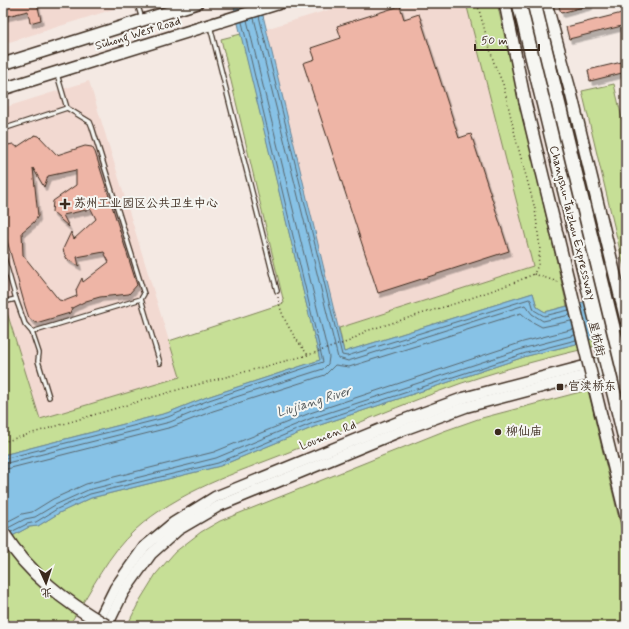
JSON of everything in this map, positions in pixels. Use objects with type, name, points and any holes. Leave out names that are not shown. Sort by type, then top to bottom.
[{"type":"highway","name":"Changshu-Taizhou Expressway","points":[[519,3],[626,443]]},
{"type":"highway","name":"Changshu-Taizhou Expressway","points":[[534,3],[626,381]]},
{"type":"highway","points":[[3,533],[23,561],[40,580],[65,600],[107,626]]},
{"type":"main road","name":"Suhong West Road","points":[[3,64],[197,3]]},
{"type":"main road","name":"Suhong West Road","points":[[3,89],[280,3]]},
{"type":"main road","name":"星杭街","points":[[505,3],[525,102],[626,517]]},
{"type":"main road","points":[[546,3],[571,93],[626,320]]},
{"type":"main road","name":"Loumen Rd","points":[[96,626],[115,588],[144,547],[173,522],[215,497],[403,420],[463,398],[626,355]]},
{"type":"main road","name":"Loumen Rd","points":[[107,626],[123,593],[151,554],[178,530],[219,506],[406,429],[466,407],[626,365]]},
{"type":"lane","points":[[137,3],[142,20]]},
{"type":"lane","points":[[210,25],[277,291]]},
{"type":"lane","points":[[32,332],[141,299],[144,294],[92,127],[90,122],[67,108],[56,73]]},
{"type":"lane","points":[[3,129],[67,108]]},
{"type":"lane","points":[[3,254],[25,324],[32,332],[39,353],[38,361],[49,397]]},
{"type":"lane","points":[[3,302],[16,299]]},
{"type":"lane","points":[[141,299],[160,362]]},
{"type":"path","points":[[3,442],[177,390],[308,355],[350,341],[366,331],[463,301],[534,274],[538,266],[540,249],[535,210],[503,84],[494,63],[477,3]]},
{"type":"path","points":[[277,291],[279,304],[286,321],[293,335],[308,355]]},
{"type":"shaded area","points":[[3,3],[133,3],[3,44]]},
{"type":"shaded area","points":[[351,3],[466,3],[534,266],[339,328],[259,31]]},
{"type":"shaded area","name":"苏州工业园区公共卫生中心","points":[[89,81],[180,377],[40,419],[3,300],[3,108]]},
{"type":"green space","points":[[466,3],[497,3],[567,306],[545,312],[537,307],[533,293],[344,352],[339,328],[533,266]]},
{"type":"green space","points":[[241,34],[320,360],[207,397],[167,413],[3,455],[3,307],[5,306],[40,419],[180,377],[169,341],[284,303],[221,39]]},
{"type":"green space","points":[[614,84],[626,136],[626,276],[582,91]]},
{"type":"green space","points":[[626,328],[626,339],[482,376],[396,408],[208,484],[170,504],[152,516],[125,539],[101,572],[73,619],[67,626],[22,626],[3,624],[3,541],[29,527],[38,526],[59,513],[91,498],[220,466],[314,427],[527,356],[576,344]]},
{"type":"green space","points":[[588,390],[626,548],[626,626],[127,626],[140,600],[156,574],[175,552],[201,532],[220,521],[444,431],[478,419]]},
{"type":"water","name":"Liujiang River","points":[[233,3],[260,3],[344,352],[533,293],[537,307],[545,312],[626,291],[626,328],[576,344],[527,356],[314,427],[220,466],[91,498],[59,513],[38,526],[29,527],[3,541],[3,455],[167,413],[207,397],[320,360]]},
{"type":"building","points":[[3,3],[37,3],[41,20],[30,23],[28,11],[3,17]]},
{"type":"building","points":[[558,3],[590,3],[590,5],[561,13]]},
{"type":"building","points":[[400,6],[404,19],[419,14],[459,138],[471,134],[509,251],[378,293],[303,63],[315,59],[311,48],[341,38],[337,26]]},
{"type":"building","points":[[626,12],[626,25],[569,39],[566,27]]},
{"type":"building","points":[[626,61],[626,72],[590,81],[588,70]]},
{"type":"building","points":[[35,135],[39,136],[57,155],[85,146],[92,147],[95,152],[137,285],[129,294],[100,297],[86,301],[72,308],[70,313],[36,323],[29,318],[3,226],[3,146],[13,144],[17,147]],"holes":[[[33,168],[44,187],[48,176],[76,170],[76,185],[53,201],[52,212],[69,227],[63,215],[91,209],[96,219],[74,239],[71,232],[63,249],[64,253],[67,259],[79,266],[77,257],[104,252],[109,262],[83,282],[82,278],[76,290],[77,296],[64,301],[59,300],[23,255],[22,232],[34,222],[38,216]]]},
{"type":"place","name":"苏州工业园区公共卫生中心","points":[[65,204]]},
{"type":"place","name":"官渎桥东","points":[[560,387]]},
{"type":"place","name":"柳仙庙","points":[[498,432]]}]
